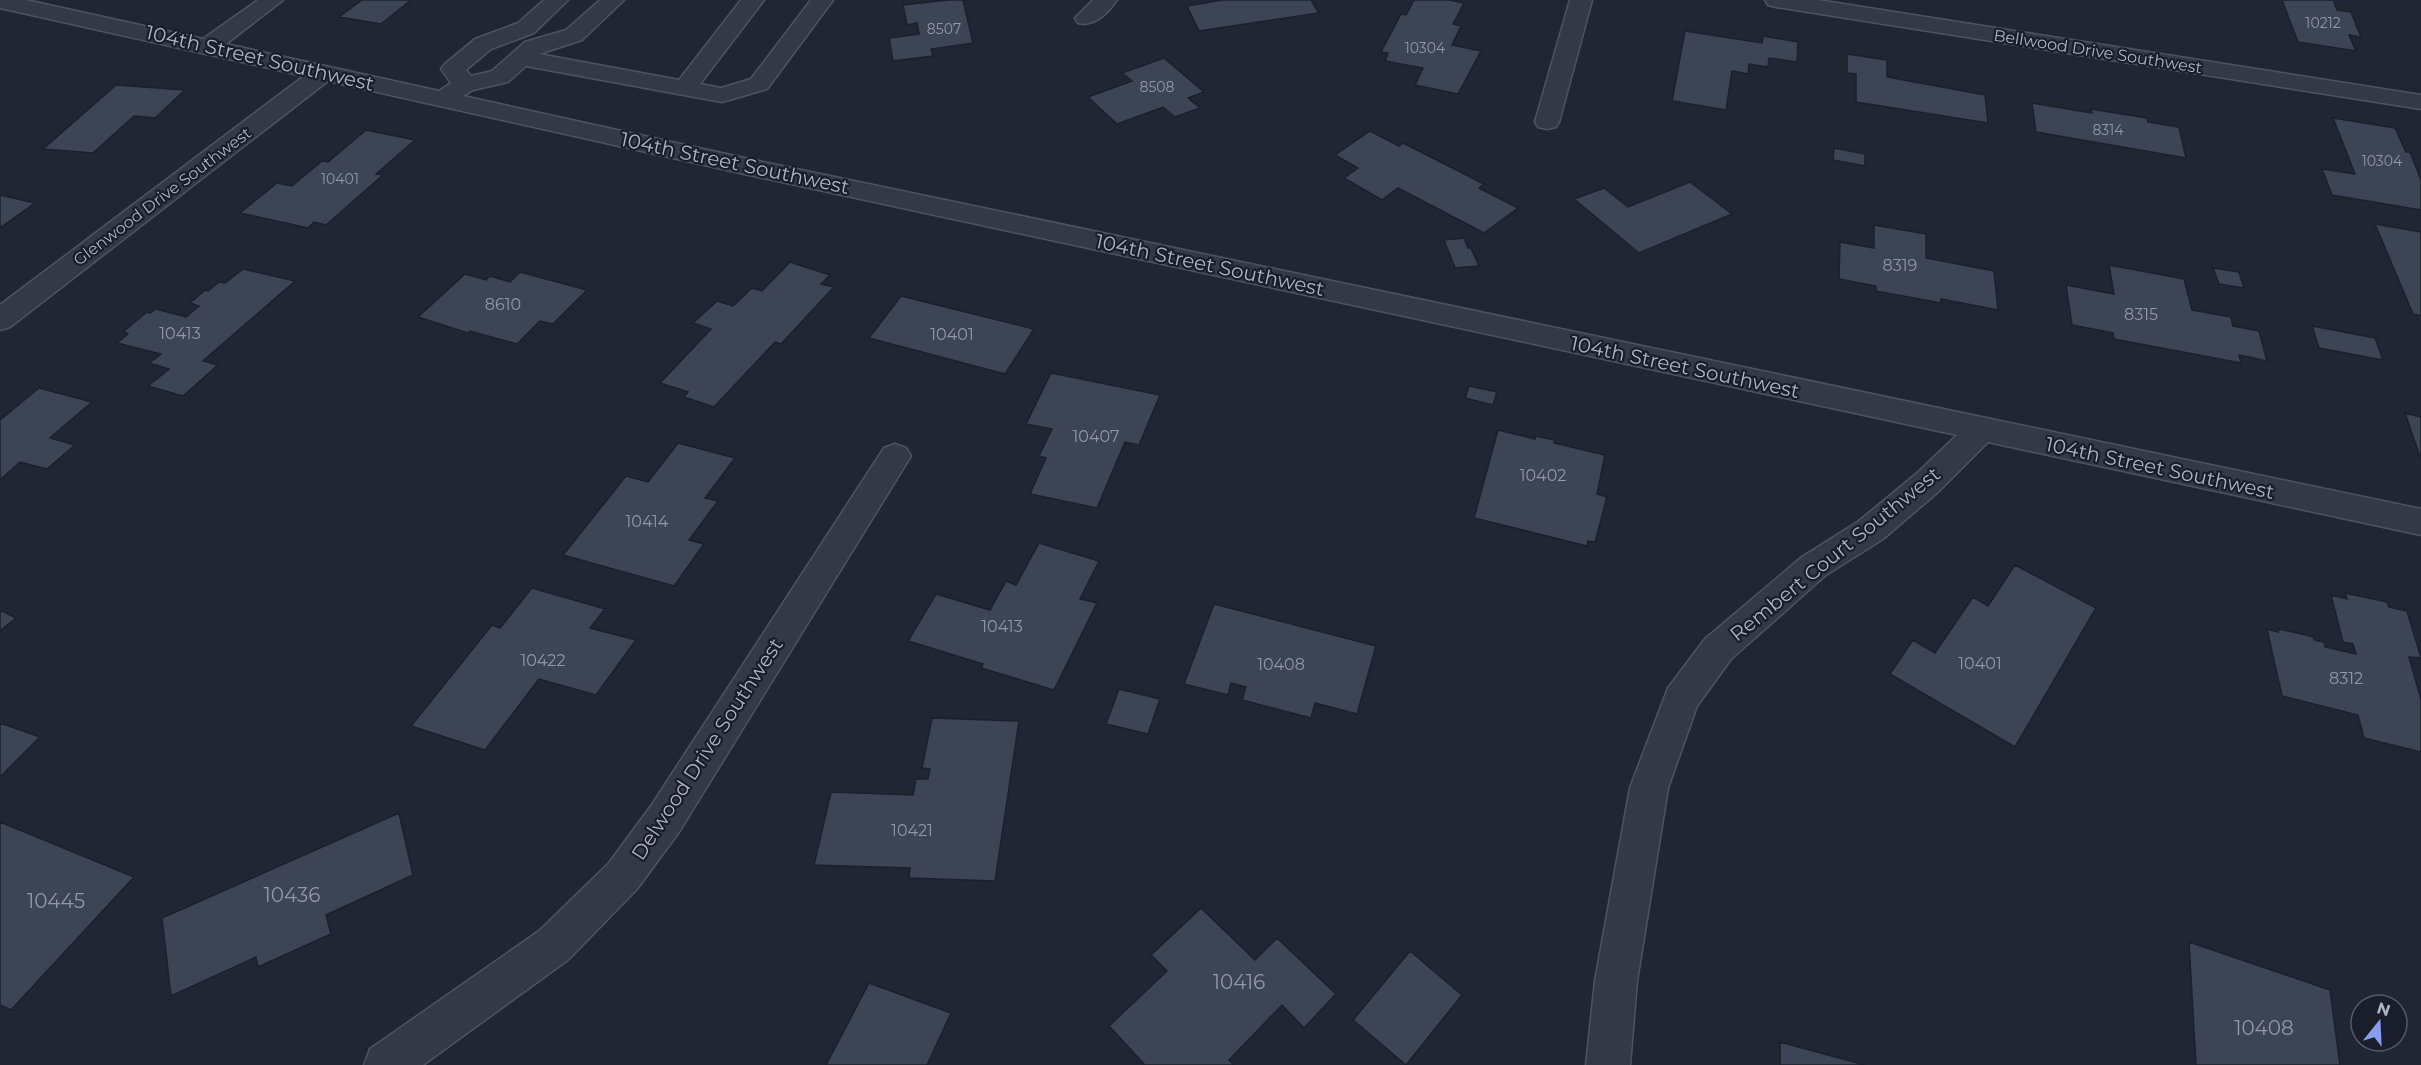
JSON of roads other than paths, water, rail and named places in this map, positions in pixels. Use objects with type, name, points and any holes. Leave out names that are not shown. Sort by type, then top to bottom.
[{"type":"street","points":[[208,46],[272,0]]},
{"type":"street","points":[[557,0],[527,44],[500,77],[454,91],[453,69],[483,44],[527,44],[574,35],[613,0]]},
{"type":"street","points":[[684,89],[753,0]]},
{"type":"street","points":[[527,44],[684,89],[722,95],[759,84],[822,0]]},
{"type":"street","points":[[1086,18],[1106,0]]},
{"type":"street","points":[[1547,122],[1581,0]]},
{"type":"street","name":"Bellwood Drive Southwest","points":[[1776,0],[2421,102]]},
{"type":"street","name":"104th Street Southwest","points":[[0,1],[324,72],[454,91],[749,167],[2421,522]]},
{"type":"street","name":"Glenwood Drive Southwest","points":[[0,320],[324,72]]},
{"type":"street","name":"Rembert Court Southwest","points":[[1608,1065],[1616,981],[1649,789],[1681,699],[1718,649],[1814,566],[1871,530],[1927,483],[1981,430]]},
{"type":"street","name":"Delwood Drive Southwest","points":[[386,1065],[554,945],[623,876],[665,819],[895,456]]}]
